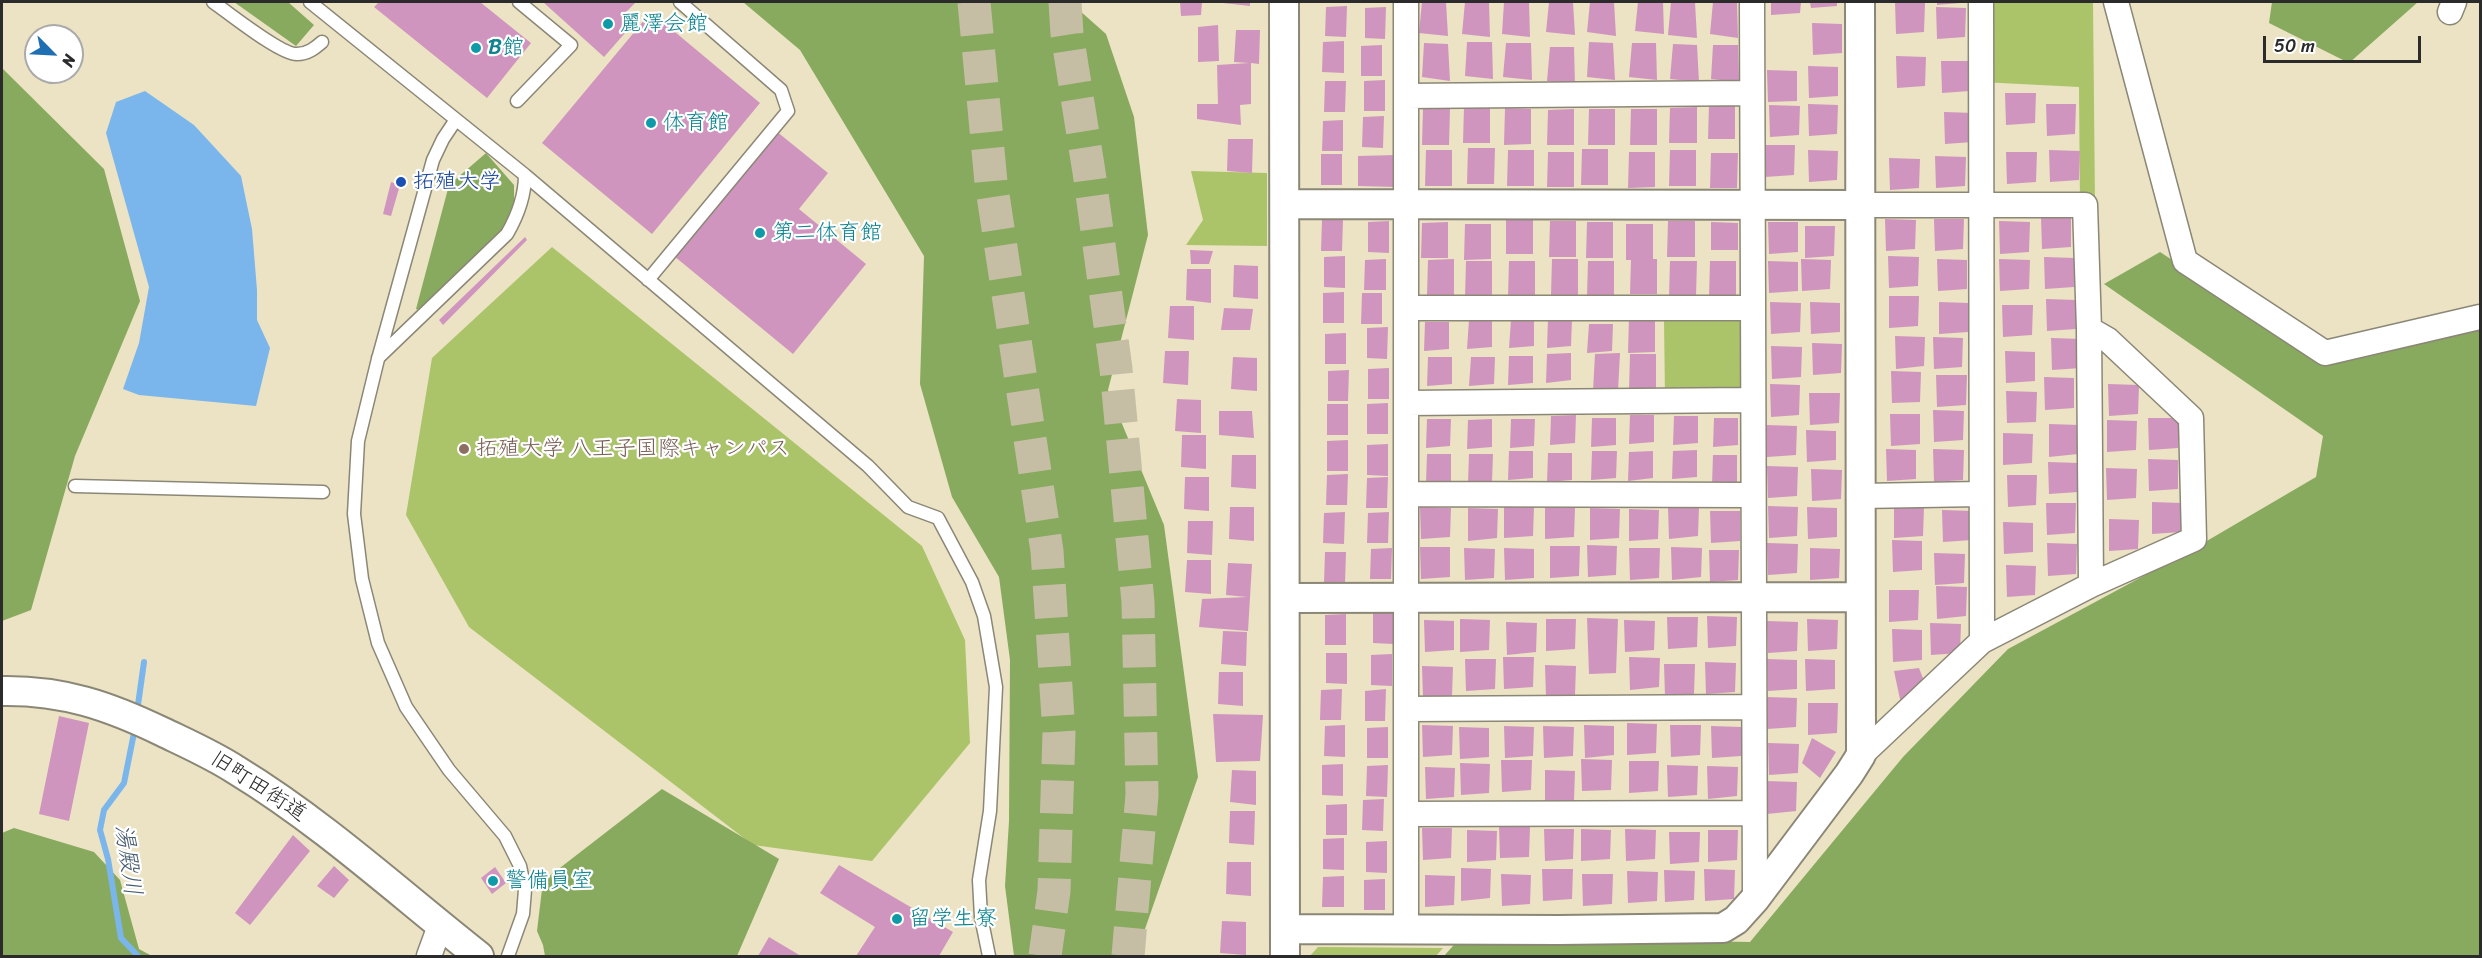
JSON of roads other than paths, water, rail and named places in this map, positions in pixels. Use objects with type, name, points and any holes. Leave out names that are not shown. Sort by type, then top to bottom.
[{"type":"street","points":[[1284,2],[1285,943],[1406,930],[1712,929],[1723,928],[1736,920],[1755,899],[1849,774],[1860,755],[1982,641],[2091,585],[2194,539],[2191,418],[2108,340],[2089,329]]},
{"type":"street","points":[[1406,2],[1406,930]]},
{"type":"street","points":[[1752,2],[1755,899]]},
{"type":"street","points":[[1860,2],[1860,755]]},
{"type":"street","points":[[1982,2],[1982,641]]},
{"type":"street","points":[[2116,2],[2185,261],[2325,353],[2481,317]]},
{"type":"street","points":[[1406,96],[1752,93]]},
{"type":"street","points":[[1285,204],[1860,205],[1981,203],[2085,205],[2089,329],[2091,585]]},
{"type":"street","points":[[1406,308],[1752,308]]},
{"type":"street","points":[[1406,403],[1753,400]]},
{"type":"street","points":[[1406,494],[1753,495]]},
{"type":"street","points":[[1860,496],[1981,494]]},
{"type":"street","points":[[1285,598],[1860,597]]},
{"type":"street","name":"旧町田街道","points":[[2,691],[58,694],[106,708],[145,723],[205,752],[268,791],[334,840],[478,957]]},
{"type":"street","points":[[1406,709],[1754,707]]},
{"type":"street","points":[[1406,814],[1754,813]]},
{"type":"street","points":[[429,957],[440,926]]},
{"type":"lane","points":[[213,2],[277,47],[295,55],[310,52],[322,42]]},
{"type":"lane","points":[[310,2],[455,121],[525,175],[868,466],[909,507],[938,519],[955,546],[972,582],[984,616],[996,687],[990,811],[979,880],[981,917],[989,957]]},
{"type":"lane","points":[[517,102],[571,45],[519,2]]},
{"type":"lane","points":[[648,280],[788,111],[781,90],[680,2]]},
{"type":"lane","points":[[455,121],[432,160],[378,359],[358,441],[354,514],[362,579],[378,643],[406,707],[449,770],[505,836],[520,866],[525,890],[523,914],[508,957]]},
{"type":"lane","points":[[378,359],[507,234],[519,213],[525,189],[525,175]]},
{"type":"lane","points":[[75,486],[323,492]]},
{"type":"water","points":[[145,91],[194,125],[241,176],[252,229],[257,320],[270,348],[256,406],[139,395],[123,389],[139,343],[149,287],[106,133],[116,102]]},
{"type":"waterway","name":"湯殿川","points":[[137,712],[144,662]]},
{"type":"waterway","name":"湯殿川","points":[[135,728],[124,783],[104,810],[100,830],[108,859],[121,938],[138,956]]},
{"type":"tunnel","points":[[974,2],[991,182],[1047,551],[1059,733],[1054,891],[1045,956]]},
{"type":"tunnel","points":[[1065,2],[1067,34],[1116,369],[1138,602],[1142,795],[1128,956]]},
{"type":"place","name":"麗澤会館","points":[[608,24]]},
{"type":"place","name":"B館","points":[[476,48]]},
{"type":"place","name":"体育館","points":[[651,123]]},
{"type":"place","name":"拓殖大学","points":[[401,182]]},
{"type":"place","name":"第二体育館","points":[[760,233]]},
{"type":"place","name":"拓殖大学 八王子国際キャンパス","points":[[464,449]]},
{"type":"place","name":"警備員室","points":[[493,881]]},
{"type":"place","name":"留学生寮","points":[[897,919]]}]
